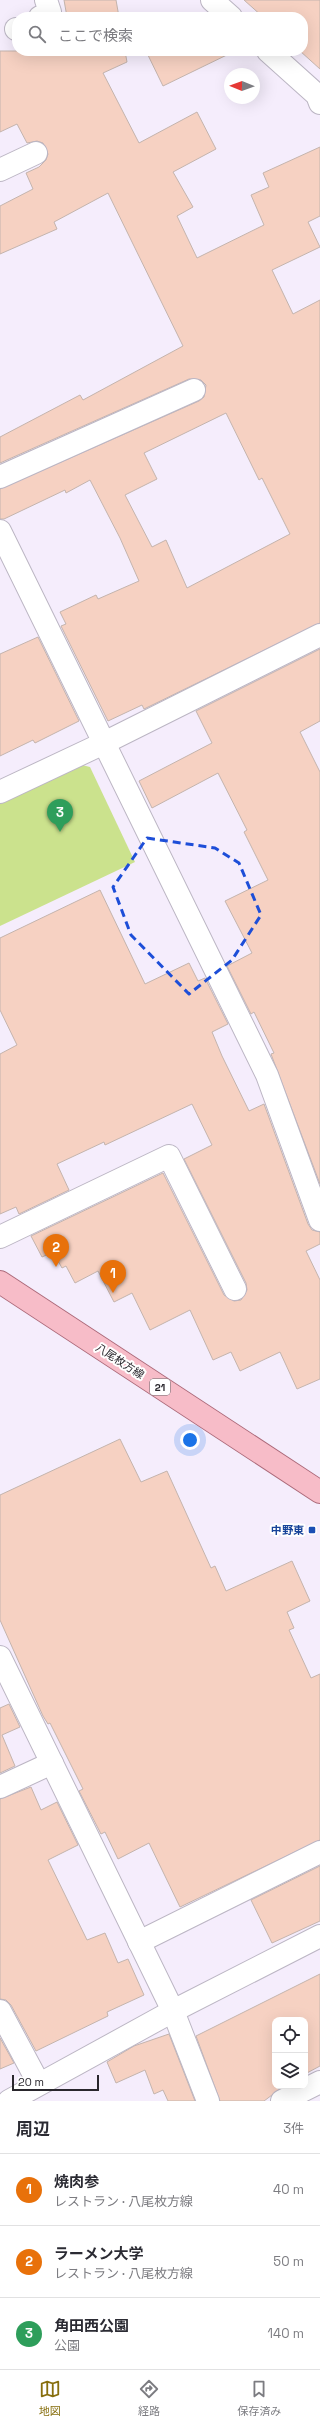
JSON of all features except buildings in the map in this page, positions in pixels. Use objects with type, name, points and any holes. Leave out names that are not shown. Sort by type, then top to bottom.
[{"type":"main road","name":"八尾枚方線","points":[[0,1282],[320,1492]]},
{"type":"street","points":[[46,0],[50,12]]},
{"type":"street","points":[[212,0],[225,12]]},
{"type":"street","points":[[274,56],[317,95],[320,103]]},
{"type":"street","points":[[0,170],[36,153]]},
{"type":"street","points":[[0,477],[194,390]]},
{"type":"street","points":[[0,531],[267,1075],[320,1220]]},
{"type":"street","points":[[0,792],[104,743],[320,635]]},
{"type":"street","points":[[0,1237],[169,1156],[235,1290]]},
{"type":"street","points":[[0,1656],[173,2011],[208,2101]]},
{"type":"street","points":[[0,1787],[52,1763]]},
{"type":"street","points":[[140,1942],[320,1852]]},
{"type":"street","points":[[9,2101],[173,2011],[320,1936]]},
{"type":"street","points":[[0,2011],[39,2084]]},
{"type":"street","points":[[282,2101],[320,2082]]},
{"type":"highlighted area","points":[[147,838],[215,848],[239,863],[261,915],[232,960],[189,994],[131,935],[113,887]]},
{"type":"green space","points":[[78,764],[90,767],[135,862],[0,926],[0,801]]},
{"type":"place","name":"角田西公園","points":[[60,832]]},
{"type":"place","name":"ラーメン大学","points":[[56,1267]]},
{"type":"place","name":"焼肉参","points":[[113,1293]]},
{"type":"place","name":"中野東","points":[[312,1530]]}]
